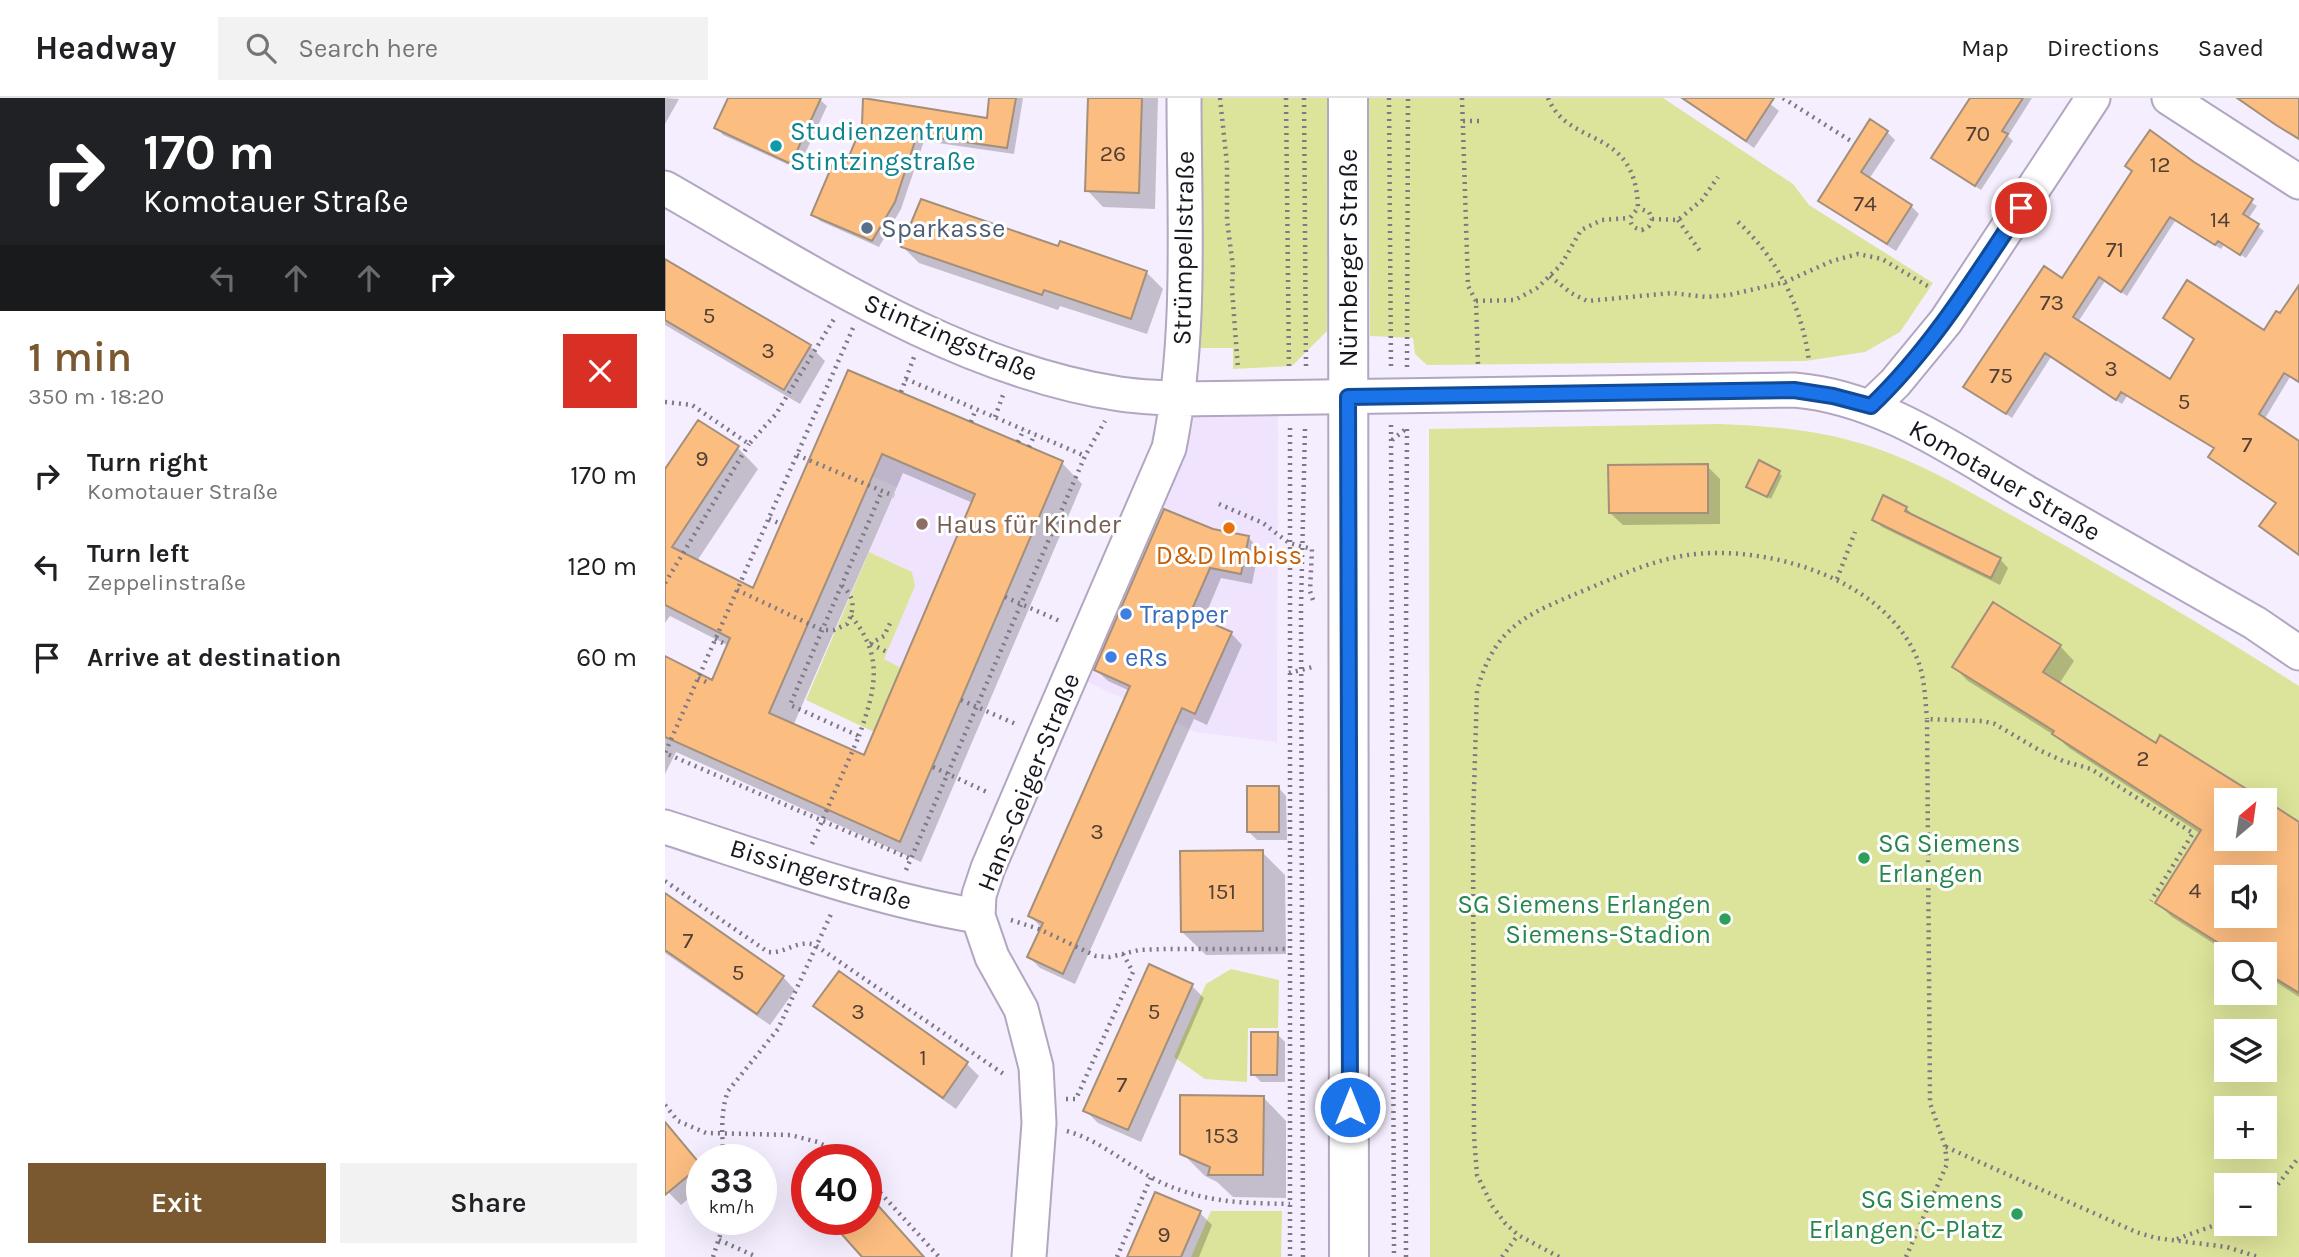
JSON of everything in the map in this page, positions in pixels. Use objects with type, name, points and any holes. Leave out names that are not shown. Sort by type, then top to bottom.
[{"type":"street","name":"Strümpellstraße","points":[[1179,399],[1183,352],[1184,98]]},
{"type":"street","name":"Nürnberger Straße","points":[[1348,98],[1349,1257]]},
{"type":"street","points":[[1871,406],[1895,383],[1957,304],[2093,98]]},
{"type":"street","points":[[2169,98],[2299,182]]},
{"type":"street","name":"Stintzingstraße","points":[[665,188],[894,317],[1037,376],[1121,395],[1179,399],[1348,397]]},
{"type":"street","name":"Komotauer Straße","points":[[1348,397],[1794,390],[1833,396],[1871,406],[1945,445],[2296,644]]},
{"type":"street","name":"Hans-Geiger-Straße","points":[[1029,1257],[1039,1110],[1037,1067],[1021,1009],[992,957],[978,916],[979,895],[1044,737],[1162,467],[1169,448],[1179,399]]},
{"type":"street","name":"Bissingerstraße","points":[[665,827],[895,897],[941,910],[978,916]]},
{"type":"path","points":[[1220,98],[1227,164],[1227,220],[1233,267],[1232,289],[1240,398]]},
{"type":"path","points":[[1286,98],[1301,546],[1303,1257]]},
{"type":"path","points":[[1290,1257],[1289,543],[1298,398],[1304,98]]},
{"type":"path","points":[[1389,98],[1399,396],[1405,807],[1406,1257]]},
{"type":"path","points":[[1394,1257],[1399,396],[1408,98]]},
{"type":"path","points":[[1462,98],[1468,285],[1476,301],[1478,369]]},
{"type":"path","points":[[1548,98],[1554,111],[1612,148],[1626,162],[1637,186],[1637,208],[1630,218]]},
{"type":"path","points":[[1783,98],[1854,143]]},
{"type":"path","points":[[1463,121],[1479,121]]},
{"type":"path","points":[[1652,219],[1678,220],[1702,200],[1718,177]]},
{"type":"path","points":[[1630,218],[1634,228],[1642,230],[1649,226],[1652,219],[1649,212],[1637,208]]},
{"type":"path","points":[[1476,301],[1515,300],[1537,288],[1550,276],[1560,265],[1581,230],[1602,220],[1630,218]]},
{"type":"path","points":[[1678,220],[1702,254]]},
{"type":"path","points":[[1738,222],[1754,237],[1785,282],[1797,305],[1807,343],[1809,367]]},
{"type":"path","points":[[1550,276],[1571,293],[1587,301],[1672,293],[1706,297],[1729,295],[1785,282],[1832,261],[1858,254],[1882,259],[1957,304]]},
{"type":"path","points":[[665,583],[749,444],[776,414],[857,298]]},
{"type":"path","points":[[857,298],[797,455],[665,753],[911,859]]},
{"type":"path","points":[[906,379],[1085,456]]},
{"type":"path","points":[[895,897],[1085,456],[1121,395]]},
{"type":"path","points":[[665,402],[692,405],[749,444]]},
{"type":"path","points":[[971,422],[976,409]]},
{"type":"path","points":[[1018,442],[1024,429]]},
{"type":"path","points":[[1029,447],[1035,434]]},
{"type":"path","points":[[797,455],[894,496]]},
{"type":"path","points":[[859,736],[790,705],[882,491]]},
{"type":"path","points":[[1219,504],[1263,523],[1289,543],[1313,549],[1310,592],[1314,597],[1313,607]]},
{"type":"path","points":[[769,519],[781,524]]},
{"type":"path","points":[[1837,579],[1855,532]]},
{"type":"path","points":[[1559,1257],[1518,1235],[1505,1223],[1493,1207],[1477,1175],[1474,1136],[1473,822],[1477,691],[1482,673],[1506,632],[1518,622],[1546,607],[1639,567],[1688,555],[1741,554],[1778,559],[1837,579],[1871,601],[1906,639],[1916,656],[1924,682],[1927,719],[1930,1103],[1945,1146],[1947,1164],[1906,1257]]},
{"type":"path","points":[[737,590],[822,629],[839,629],[847,624],[851,616],[852,600],[849,591],[841,585]]},
{"type":"path","points":[[1005,597],[1090,634]]},
{"type":"path","points":[[801,870],[859,736],[871,692],[874,671],[870,644],[851,616]]},
{"type":"path","points":[[870,644],[884,636],[892,619]]},
{"type":"path","points":[[715,639],[727,645]]},
{"type":"path","points":[[870,644],[887,652]]},
{"type":"path","points":[[1289,673],[1313,667],[1313,653]]},
{"type":"path","points":[[698,678],[710,684]]},
{"type":"path","points":[[961,700],[1044,737]]},
{"type":"path","points":[[1927,719],[1983,721],[1994,724],[2039,750],[2091,769],[2193,833],[2151,901]]},
{"type":"path","points":[[933,766],[1015,805]]},
{"type":"path","points":[[665,881],[768,952],[779,953],[797,944],[815,944],[1039,1110],[1073,1133],[1099,1145],[1151,1177],[1196,1195],[1224,1202],[1290,1204]]},
{"type":"path","points":[[723,1144],[724,1102],[728,1091],[778,1029],[815,944],[847,883]]},
{"type":"path","points":[[978,916],[1025,924],[1096,956],[1139,950],[1289,949]]},
{"type":"path","points":[[1039,1110],[1076,1099],[1133,972],[1123,954]]},
{"type":"path","points":[[665,1105],[678,1121],[706,1133],[790,1135],[822,1144]]},
{"type":"path","points":[[1945,1146],[2136,1232],[2156,1238],[2227,1247],[2258,1257]]},
{"type":"path","points":[[2277,1185],[2299,1157]]},
{"type":"path","points":[[1117,1257],[1151,1177]]},
{"type":"path","points":[[882,1195],[939,1257]]},
{"type":"path","points":[[2176,1240],[2214,1226]]},
{"type":"path","points":[[713,1257],[720,1235]]},
{"type":"path","points":[[1502,1257],[1518,1235]]},
{"type":"path","points":[[719,1240],[757,1257]]},
{"type":"shaded area","points":[[1278,398],[1277,742],[1196,732],[1072,675],[1179,399]]},
{"type":"shaded area","name":"Haus für Kinder","points":[[823,428],[975,494],[901,668],[883,660],[915,586],[912,572],[869,552],[897,487],[814,452]]},
{"type":"green space","points":[[1196,98],[1327,98],[1327,331],[1292,366],[1233,369],[1233,348],[1197,348]]},
{"type":"green space","points":[[1369,98],[1663,98],[1793,184],[1809,205],[1933,283],[1900,332],[1865,352],[1805,361],[1427,365],[1415,354],[1413,338],[1370,336]]},
{"type":"green space","name":"SG Siemens Erlangen","points":[[1720,424],[1820,434],[1876,448],[1968,491],[2068,547],[2299,686],[2299,1257],[1430,1257],[1429,429]]},
{"type":"green space","points":[[869,552],[912,572],[915,586],[884,659],[901,668],[874,732],[806,700]]},
{"type":"green space","points":[[1231,969],[1279,980],[1278,1028],[1248,1028],[1247,1082],[1205,1079],[1174,1057],[1206,984]]},
{"type":"green space","points":[[1211,1211],[1282,1211],[1281,1257],[1191,1257]]},
{"type":"building","name":"Studienzentrum Stintzingstraße","points":[[728,98],[821,98],[791,164],[714,128]]},
{"type":"building","points":[[863,98],[987,118],[989,98],[1016,98],[1007,148],[917,135],[895,202],[872,241],[811,215],[834,161],[845,166],[862,125]]},
{"type":"building","points":[[1088,98],[1142,98],[1139,193],[1085,191]]},
{"type":"building","points":[[1682,98],[1774,98],[1746,141]]},
{"type":"building","points":[[1970,98],[2023,98],[2002,131],[2008,134],[1975,186],[1931,158]]},
{"type":"building","points":[[2237,98],[2299,98],[2299,139],[2276,125]]},
{"type":"building","points":[[1870,119],[1888,131],[1861,172],[1912,205],[1887,244],[1818,201]]},
{"type":"building","points":[[2150,130],[2253,199],[2243,214],[2259,224],[2240,255],[2218,241],[2215,245],[2170,217],[2121,292],[2099,277],[2073,317],[2170,379],[2194,339],[2163,318],[2187,280],[2264,330],[2276,311],[2280,313],[2299,285],[2299,382],[2284,373],[2259,414],[2299,441],[2299,555],[2259,526],[2276,503],[2208,457],[2214,448],[2121,392],[2116,400],[2045,353],[2006,414],[1963,387],[2044,266],[2062,278],[2132,171],[2125,166]]},
{"type":"building","points":[[921,199],[1058,246],[1060,241],[1147,271],[1131,319],[1044,290],[1042,295],[901,247]]},
{"type":"building","points":[[665,259],[811,345],[784,390],[665,320]]},
{"type":"building","points":[[848,370],[1063,461],[900,842],[665,737],[665,656],[712,680],[730,638],[665,605],[665,469],[698,420],[739,446],[672,547],[753,588]],"holes":[[[882,454],[975,494],[864,755],[769,713]]]},
{"type":"building","points":[[1759,460],[1780,471],[1767,497],[1746,487]]},
{"type":"building","points":[[1708,464],[1708,513],[1609,513],[1608,465]]},
{"type":"building","points":[[1883,495],[1907,507],[1905,511],[2001,558],[1991,578],[1872,520]]},
{"type":"building","points":[[1164,509],[1213,529],[1249,536],[1241,574],[1210,568],[1190,614],[1232,632],[1195,714],[1182,708],[1063,974],[1027,957],[1043,923],[1028,916],[1130,686],[1094,670]]},
{"type":"building","points":[[1993,602],[2061,645],[2043,672],[2156,743],[2160,735],[2245,788],[2214,788],[2214,851],[2277,851],[2277,808],[2299,822],[2299,993],[2277,979],[2277,942],[2217,942],[2155,903],[2201,830],[2052,734],[2054,731],[1952,667]]},
{"type":"building","points":[[1247,786],[1279,786],[1279,832],[1247,832]]},
{"type":"building","points":[[1263,850],[1263,931],[1181,932],[1180,851]]},
{"type":"building","points":[[665,893],[784,976],[757,1014],[665,950]]},
{"type":"building","points":[[1149,964],[1193,984],[1128,1130],[1083,1111]]},
{"type":"building","points":[[839,971],[968,1062],[943,1098],[813,1006]]},
{"type":"building","points":[[1251,1032],[1278,1032],[1277,1075],[1251,1075]]},
{"type":"building","points":[[1180,1095],[1264,1096],[1263,1175],[1208,1175],[1210,1167],[1180,1154]]},
{"type":"building","points":[[665,1122],[686,1147],[686,1178],[665,1195]]},
{"type":"building","points":[[1155,1192],[1201,1211],[1181,1257],[1127,1257]]},
{"type":"building","points":[[882,1210],[924,1257],[862,1257],[842,1235],[882,1235]]},
{"type":"place","name":"Studienzentrum Stintzingstraße","points":[[776,146]]},
{"type":"place","name":"Sparkasse","points":[[867,228]]},
{"type":"place","name":"Haus für Kinder","points":[[922,524]]},
{"type":"place","name":"D&D Imbiss","points":[[1229,528]]},
{"type":"place","name":"Trapper","points":[[1126,614]]},
{"type":"place","name":"eRs","points":[[1111,657]]},
{"type":"place","name":"SG Siemens Erlangen","points":[[1864,858]]},
{"type":"place","name":"SG Siemens Erlangen Siemens-Stadion","points":[[1725,919]]},
{"type":"place","name":"SG Siemens Erlangen C-Platz","points":[[2017,1214]]},
{"type":"route","points":[[1350,1107],[1348,397],[1794,390],[1871,406],[1895,383],[1945,321],[2021,208]]}]
